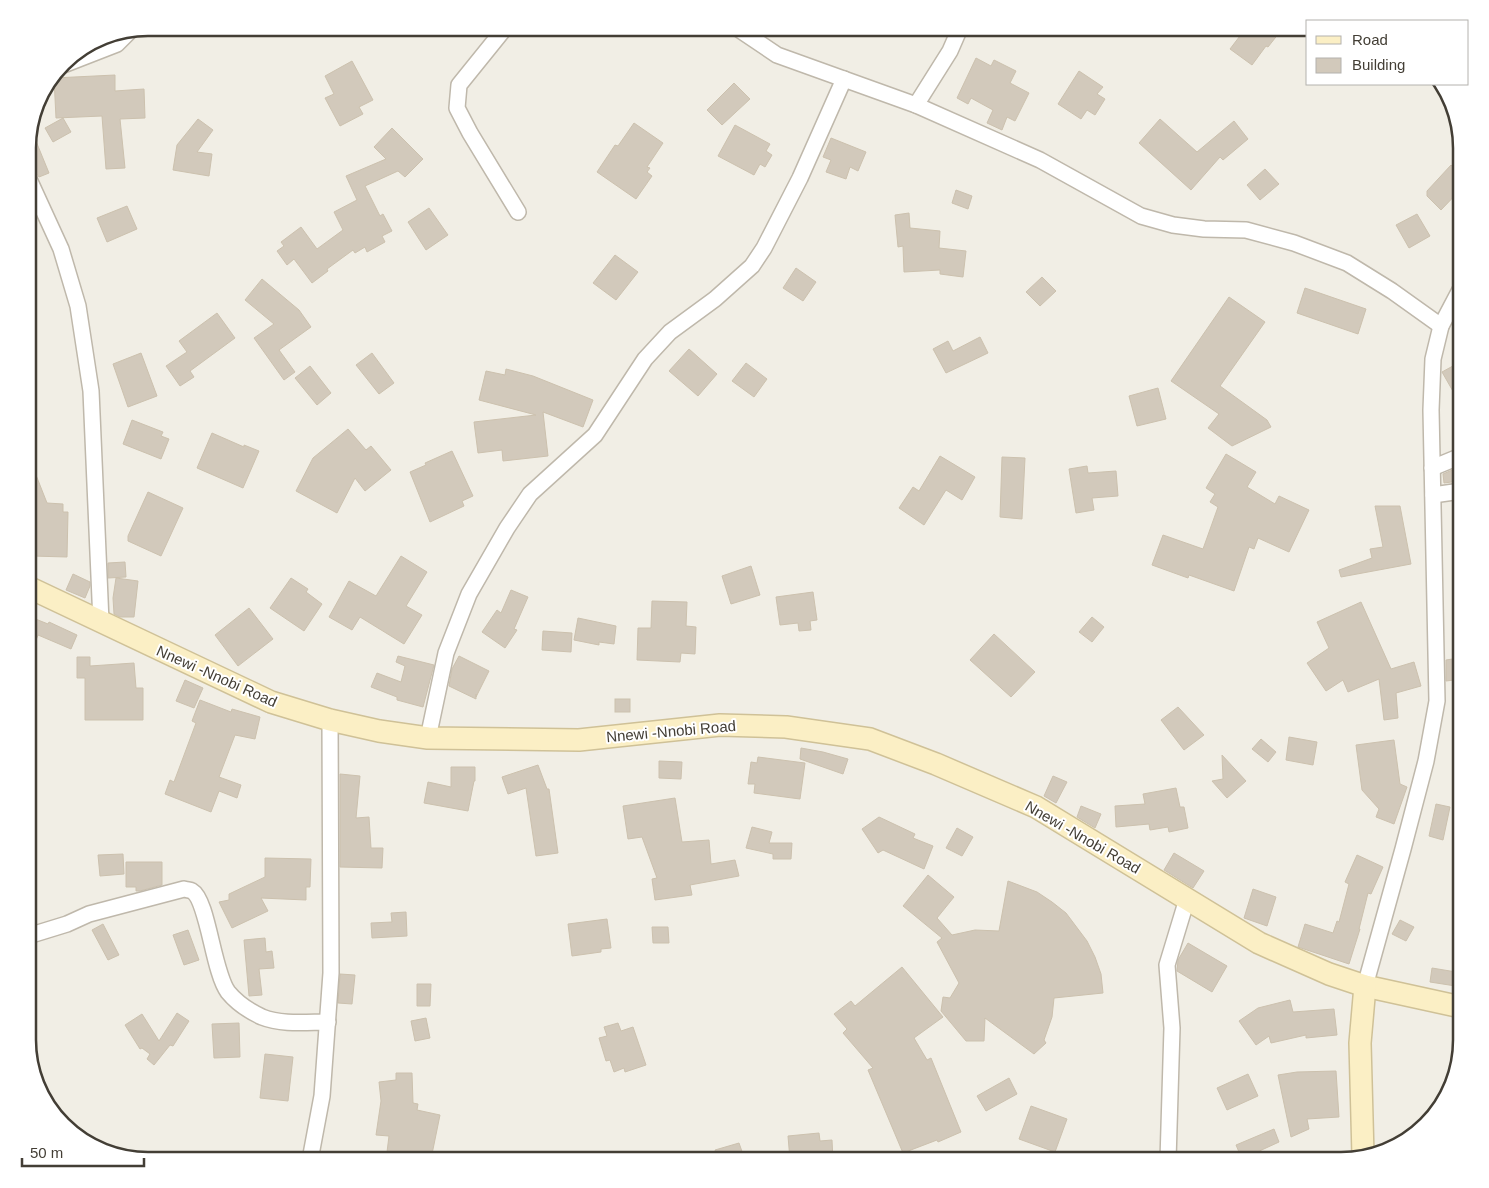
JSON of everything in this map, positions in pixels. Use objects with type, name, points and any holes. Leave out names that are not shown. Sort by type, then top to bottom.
[{"type":"main road","name":"Nnewi -Nnobi Road","points":[[36,591],[271,702],[330,720],[379,731],[428,738],[579,740],[720,725],[786,726],[870,739],[936,764],[1036,807],[1259,943],[1329,974],[1365,986],[1453,1005]]},
{"type":"main road","points":[[1363,1150],[1360,1043],[1365,986]]},
{"type":"street","points":[[499,36],[459,85],[457,108],[518,212]]},
{"type":"street","points":[[749,36],[777,55],[916,105],[1040,160],[1140,216],[1173,225],[1204,229],[1246,230],[1294,243],[1347,263],[1392,291],[1441,326]]},
{"type":"street","points":[[916,105],[950,51],[957,36]]},
{"type":"street","points":[[83,57],[117,44],[122,39]]},
{"type":"street","points":[[428,738],[446,652],[469,594],[507,528],[530,494],[595,435],[645,359],[670,332],[715,298],[752,266],[764,248],[800,178],[844,79]]},
{"type":"street","points":[[36,194],[61,249],[78,306],[91,391],[102,622]]},
{"type":"street","points":[[1365,986],[1426,761],[1437,701],[1430,410],[1433,359],[1441,326],[1453,304]]},
{"type":"street","points":[[1432,468],[1453,460]]},
{"type":"street","points":[[1433,496],[1453,493]]},
{"type":"street","points":[[312,1152],[322,1096],[328,1022],[330,973],[330,720]]},
{"type":"street","points":[[36,934],[68,924],[88,914],[184,889],[193,892],[198,898],[204,914],[218,972],[228,991],[240,1005],[263,1017],[282,1021],[328,1022]]},
{"type":"street","points":[[1168,1152],[1172,1028],[1167,965],[1187,899]]},
{"type":"building","points":[[1240,36],[1277,36],[1268,47],[1266,46],[1252,65],[1230,49]]},
{"type":"building","points":[[976,58],[991,66],[994,60],[1016,71],[1010,83],[1029,93],[1015,121],[1007,117],[1002,130],[987,123],[993,110],[971,98],[968,104],[957,98]]},
{"type":"building","points":[[352,61],[373,100],[359,107],[363,114],[340,126],[325,98],[334,94],[325,76]]},
{"type":"building","points":[[1079,71],[1103,87],[1097,94],[1105,99],[1095,115],[1087,110],[1081,119],[1058,104]]},
{"type":"building","points":[[115,75],[115,91],[144,89],[145,118],[120,119],[125,168],[106,169],[102,116],[56,118],[54,87],[61,78]]},
{"type":"building","points":[[734,83],[750,99],[722,125],[707,110]]},
{"type":"building","points":[[63,118],[71,132],[53,142],[45,128]]},
{"type":"building","points":[[198,119],[213,130],[197,152],[212,154],[209,176],[173,170],[177,145]]},
{"type":"building","points":[[1160,119],[1197,152],[1234,121],[1248,139],[1223,160],[1220,157],[1191,190],[1139,143]]},
{"type":"building","points":[[634,123],[663,143],[647,167],[650,168],[647,172],[652,176],[636,199],[597,172],[615,145],[618,146]]},
{"type":"building","points":[[735,125],[770,144],[766,151],[772,155],[765,167],[760,164],[754,175],[718,156]]},
{"type":"building","points":[[392,128],[423,159],[405,177],[398,171],[365,186],[380,216],[383,214],[392,231],[382,236],[385,242],[367,252],[365,247],[355,253],[353,250],[327,269],[328,271],[312,283],[294,259],[287,265],[277,251],[284,246],[281,242],[301,227],[317,249],[343,230],[334,212],[357,200],[346,176],[386,159],[374,147]]},
{"type":"building","points":[[831,138],[866,152],[858,171],[850,167],[846,179],[826,172],[831,160],[823,157]]},
{"type":"building","points":[[36,141],[49,173],[39,177],[36,173]]},
{"type":"building","points":[[1451,165],[1453,167],[1453,197],[1441,210],[1427,196],[1427,191]]},
{"type":"building","points":[[1265,169],[1279,184],[1260,200],[1247,185]]},
{"type":"building","points":[[956,190],[972,196],[968,209],[952,203]]},
{"type":"building","points":[[127,206],[137,229],[107,242],[97,218]]},
{"type":"building","points":[[429,208],[448,235],[426,250],[408,222]]},
{"type":"building","points":[[909,213],[910,228],[940,231],[939,248],[966,251],[963,277],[940,274],[940,270],[904,272],[903,246],[898,247],[895,215]]},
{"type":"building","points":[[1417,214],[1430,236],[1409,248],[1396,225]]},
{"type":"building","points":[[615,255],[638,272],[616,300],[593,283]]},
{"type":"building","points":[[796,268],[816,282],[803,301],[783,288]]},
{"type":"building","points":[[1042,277],[1056,291],[1040,306],[1026,292]]},
{"type":"building","points":[[262,279],[299,310],[311,327],[279,350],[295,372],[284,380],[254,338],[274,324],[245,300]]},
{"type":"building","points":[[1305,288],[1366,309],[1358,334],[1297,313]]},
{"type":"building","points":[[1229,297],[1265,322],[1220,386],[1267,420],[1271,427],[1232,446],[1208,428],[1219,414],[1171,381]]},
{"type":"building","points":[[217,313],[235,338],[190,371],[194,377],[180,386],[166,366],[187,352],[179,341]]},
{"type":"building","points":[[980,337],[988,353],[946,373],[933,349],[948,341],[953,351]]},
{"type":"building","points":[[689,349],[717,374],[698,396],[669,371]]},
{"type":"building","points":[[141,353],[157,396],[128,407],[113,364]]},
{"type":"building","points":[[372,353],[394,383],[379,394],[356,365]]},
{"type":"building","points":[[746,363],[767,379],[754,397],[732,381]]},
{"type":"building","points":[[310,366],[331,393],[317,405],[295,378]]},
{"type":"building","points":[[1453,366],[1453,391],[1442,372]]},
{"type":"building","points":[[506,369],[533,376],[593,400],[583,427],[543,412],[548,456],[503,461],[502,450],[478,453],[474,422],[536,415],[479,400],[486,371],[505,375]]},
{"type":"building","points":[[1158,388],[1166,419],[1137,426],[1129,396]]},
{"type":"building","points":[[132,420],[163,432],[161,436],[169,439],[161,459],[123,444]]},
{"type":"building","points":[[348,429],[366,450],[371,446],[391,470],[365,491],[355,478],[337,513],[296,491],[313,458]]},
{"type":"building","points":[[212,433],[244,447],[244,445],[259,451],[243,488],[197,468]]},
{"type":"building","points":[[452,451],[473,496],[462,501],[464,506],[430,522],[410,472]]},
{"type":"building","points":[[1226,454],[1256,472],[1247,487],[1275,504],[1279,496],[1309,510],[1289,552],[1258,538],[1254,549],[1249,547],[1234,591],[1189,575],[1188,578],[1152,565],[1163,535],[1203,549],[1218,507],[1210,502],[1215,494],[1206,488]]},
{"type":"building","points":[[940,456],[975,477],[962,500],[946,490],[924,525],[899,508],[913,487],[919,491]]},
{"type":"building","points":[[1002,457],[1025,458],[1022,519],[1000,517]]},
{"type":"building","points":[[1087,466],[1088,473],[1116,471],[1118,496],[1092,498],[1094,510],[1076,513],[1069,469]]},
{"type":"building","points":[[1453,470],[1453,482],[1444,483],[1443,474]]},
{"type":"building","points":[[36,475],[47,503],[63,504],[63,512],[68,512],[67,557],[36,556]]},
{"type":"building","points":[[148,492],[183,508],[161,556],[128,541],[128,536]]},
{"type":"building","points":[[1375,506],[1400,506],[1411,564],[1341,577],[1339,570],[1372,558],[1370,549],[1383,547]]},
{"type":"building","points":[[401,556],[427,572],[406,606],[422,615],[404,644],[360,617],[352,630],[329,617],[349,581],[376,596]]},
{"type":"building","points":[[125,562],[126,577],[108,578],[108,563]]},
{"type":"building","points":[[751,566],[760,595],[731,604],[722,576]]},
{"type":"building","points":[[73,574],[90,582],[85,598],[66,590]]},
{"type":"building","points":[[116,578],[138,581],[134,617],[120,617],[114,614],[113,598]]},
{"type":"building","points":[[291,578],[308,589],[306,592],[322,604],[304,631],[270,608]]},
{"type":"building","points":[[511,590],[528,597],[514,629],[517,630],[505,648],[482,632],[497,610],[501,613]]},
{"type":"building","points":[[813,592],[817,620],[810,621],[811,630],[799,631],[798,623],[780,625],[776,597]]},
{"type":"building","points":[[652,601],[687,602],[686,626],[696,627],[695,654],[681,653],[680,662],[637,660],[638,628],[651,628]]},
{"type":"building","points":[[1361,602],[1391,669],[1414,662],[1421,686],[1396,693],[1398,718],[1384,720],[1379,679],[1348,692],[1343,680],[1326,691],[1307,663],[1329,648],[1317,622]]},
{"type":"building","points":[[249,608],[273,639],[238,666],[215,635]]},
{"type":"building","points":[[1092,617],[1104,627],[1092,642],[1079,632]]},
{"type":"building","points":[[578,618],[616,626],[614,644],[599,642],[599,645],[574,640]]},
{"type":"building","points":[[36,619],[48,624],[49,622],[77,635],[71,649],[38,635],[36,640]]},
{"type":"building","points":[[543,631],[572,633],[571,652],[542,650]]},
{"type":"building","points":[[994,634],[1035,672],[1011,697],[970,660]]},
{"type":"building","points":[[398,656],[434,665],[423,707],[397,700],[397,697],[371,687],[377,673],[401,682],[405,666],[396,662]]},
{"type":"building","points":[[459,656],[489,671],[476,699],[449,686],[452,669]]},
{"type":"building","points":[[77,657],[90,657],[90,666],[134,663],[136,688],[143,688],[143,720],[85,720],[85,678],[77,678]]},
{"type":"building","points":[[1453,659],[1453,680],[1446,681],[1446,660]]},
{"type":"building","points":[[185,680],[203,688],[194,708],[176,701]]},
{"type":"building","points":[[615,699],[630,699],[630,712],[615,712]]},
{"type":"building","points":[[200,700],[231,712],[232,709],[260,717],[255,739],[235,735],[219,777],[241,785],[237,798],[219,791],[211,812],[165,794],[170,780],[174,782],[196,723],[192,721]]},
{"type":"building","points":[[1178,707],[1204,735],[1184,750],[1161,720]]},
{"type":"building","points":[[1289,737],[1317,742],[1313,765],[1286,760]]},
{"type":"building","points":[[1261,739],[1276,752],[1268,762],[1252,749]]},
{"type":"building","points":[[1394,740],[1400,784],[1407,787],[1394,824],[1376,817],[1379,809],[1362,790],[1356,745]]},
{"type":"building","points":[[801,748],[848,759],[843,774],[800,759]]},
{"type":"building","points":[[1222,755],[1246,781],[1227,798],[1212,781],[1223,779]]},
{"type":"building","points":[[758,757],[805,763],[800,799],[754,793],[755,784],[748,784],[751,762],[757,763]]},
{"type":"building","points":[[659,761],[682,762],[681,779],[659,778]]},
{"type":"building","points":[[538,765],[547,789],[549,789],[558,853],[536,856],[526,788],[508,794],[502,777]]},
{"type":"building","points":[[451,767],[475,767],[475,781],[468,811],[424,803],[428,782],[451,787]]},
{"type":"building","points":[[340,774],[360,776],[356,818],[369,817],[371,848],[383,848],[382,868],[340,867]]},
{"type":"building","points":[[1053,776],[1067,782],[1056,803],[1044,796]]},
{"type":"building","points":[[1176,788],[1180,807],[1184,807],[1188,828],[1169,832],[1168,827],[1150,830],[1149,824],[1116,827],[1115,806],[1145,804],[1143,794]]},
{"type":"building","points":[[675,798],[682,842],[709,840],[711,864],[735,860],[739,876],[690,885],[692,895],[655,900],[652,879],[657,878],[642,837],[628,839],[623,806]]},
{"type":"building","points":[[1436,804],[1450,807],[1443,840],[1429,836]]},
{"type":"building","points":[[1081,806],[1101,814],[1095,828],[1077,817]]},
{"type":"building","points":[[879,817],[915,834],[913,838],[933,846],[924,869],[883,850],[878,853],[862,829]]},
{"type":"building","points":[[752,827],[772,832],[769,843],[792,843],[791,859],[773,859],[773,854],[746,848]]},
{"type":"building","points":[[957,828],[973,837],[962,856],[946,848]]},
{"type":"building","points":[[1174,853],[1204,871],[1193,888],[1164,870]]},
{"type":"building","points":[[123,854],[124,874],[100,876],[98,855]]},
{"type":"building","points":[[1357,855],[1383,867],[1371,894],[1368,893],[1360,929],[1349,964],[1298,947],[1305,924],[1333,933],[1337,921],[1339,922],[1349,884],[1345,882]]},
{"type":"building","points":[[265,858],[311,859],[310,887],[306,887],[306,900],[261,898],[268,911],[232,928],[219,902],[229,900],[229,894],[265,877]]},
{"type":"building","points":[[126,862],[162,862],[162,885],[140,891],[136,891],[136,887],[126,887]]},
{"type":"building","points":[[928,875],[954,897],[937,918],[952,935],[975,930],[999,931],[1008,881],[1037,892],[1052,902],[1066,913],[1087,941],[1101,974],[1103,993],[1054,998],[1052,1017],[1044,1040],[1046,1043],[1034,1054],[985,1018],[984,1041],[966,1041],[941,1011],[943,997],[950,998],[959,983],[937,942],[942,938],[903,906]]},
{"type":"building","points":[[1253,889],[1276,897],[1267,926],[1244,918]]},
{"type":"building","points":[[406,912],[407,936],[372,938],[371,923],[392,922],[391,913]]},
{"type":"building","points":[[607,919],[611,948],[601,949],[601,952],[572,956],[568,924]]},
{"type":"building","points":[[1400,920],[1414,927],[1406,941],[1392,934]]},
{"type":"building","points":[[103,924],[119,955],[108,960],[92,930]]},
{"type":"building","points":[[652,927],[668,927],[669,943],[653,943]]},
{"type":"building","points":[[188,930],[199,960],[184,965],[173,935]]},
{"type":"building","points":[[265,938],[266,952],[272,951],[274,968],[259,969],[262,995],[249,996],[244,940]]},
{"type":"building","points":[[1188,943],[1227,966],[1212,992],[1177,971],[1178,960]]},
{"type":"building","points":[[902,967],[943,1017],[914,1038],[927,1060],[931,1058],[961,1132],[938,1142],[937,1140],[903,1152],[868,1070],[873,1068],[843,1033],[847,1029],[834,1014],[851,1001],[855,1006]]},
{"type":"building","points":[[1432,968],[1453,972],[1453,986],[1430,982]]},
{"type":"building","points":[[340,974],[355,975],[352,1004],[338,1003]]},
{"type":"building","points":[[417,984],[431,984],[430,1006],[417,1006]]},
{"type":"building","points":[[1290,1000],[1293,1012],[1334,1009],[1337,1035],[1306,1038],[1306,1035],[1271,1043],[1269,1036],[1256,1045],[1239,1021],[1258,1008]]},
{"type":"building","points":[[177,1013],[189,1021],[173,1046],[170,1045],[154,1065],[147,1059],[150,1054],[142,1048],[140,1049],[125,1025],[142,1014],[159,1041]]},
{"type":"building","points":[[426,1018],[430,1038],[415,1041],[411,1021]]},
{"type":"building","points":[[239,1023],[240,1057],[214,1058],[212,1024]]},
{"type":"building","points":[[618,1023],[621,1031],[633,1027],[646,1065],[625,1072],[624,1068],[614,1072],[610,1060],[606,1061],[599,1038],[607,1036],[604,1027]]},
{"type":"building","points":[[265,1054],[293,1057],[288,1101],[260,1098]]},
{"type":"building","points":[[1336,1071],[1339,1117],[1307,1119],[1309,1129],[1291,1137],[1278,1075],[1297,1072]]},
{"type":"building","points":[[396,1073],[412,1073],[413,1103],[418,1104],[417,1110],[440,1115],[432,1152],[387,1152],[389,1136],[376,1135],[381,1101],[379,1082],[396,1080]]},
{"type":"building","points":[[1248,1074],[1258,1096],[1227,1110],[1217,1088]]},
{"type":"building","points":[[1009,1078],[1017,1094],[986,1111],[977,1096]]},
{"type":"building","points":[[1031,1106],[1067,1119],[1055,1152],[1019,1139]]},
{"type":"building","points":[[1274,1129],[1279,1142],[1257,1152],[1239,1152],[1236,1145]]},
{"type":"building","points":[[819,1133],[820,1141],[832,1140],[833,1152],[789,1152],[788,1136]]},
{"type":"building","points":[[739,1143],[742,1152],[716,1152],[715,1150]]}]
